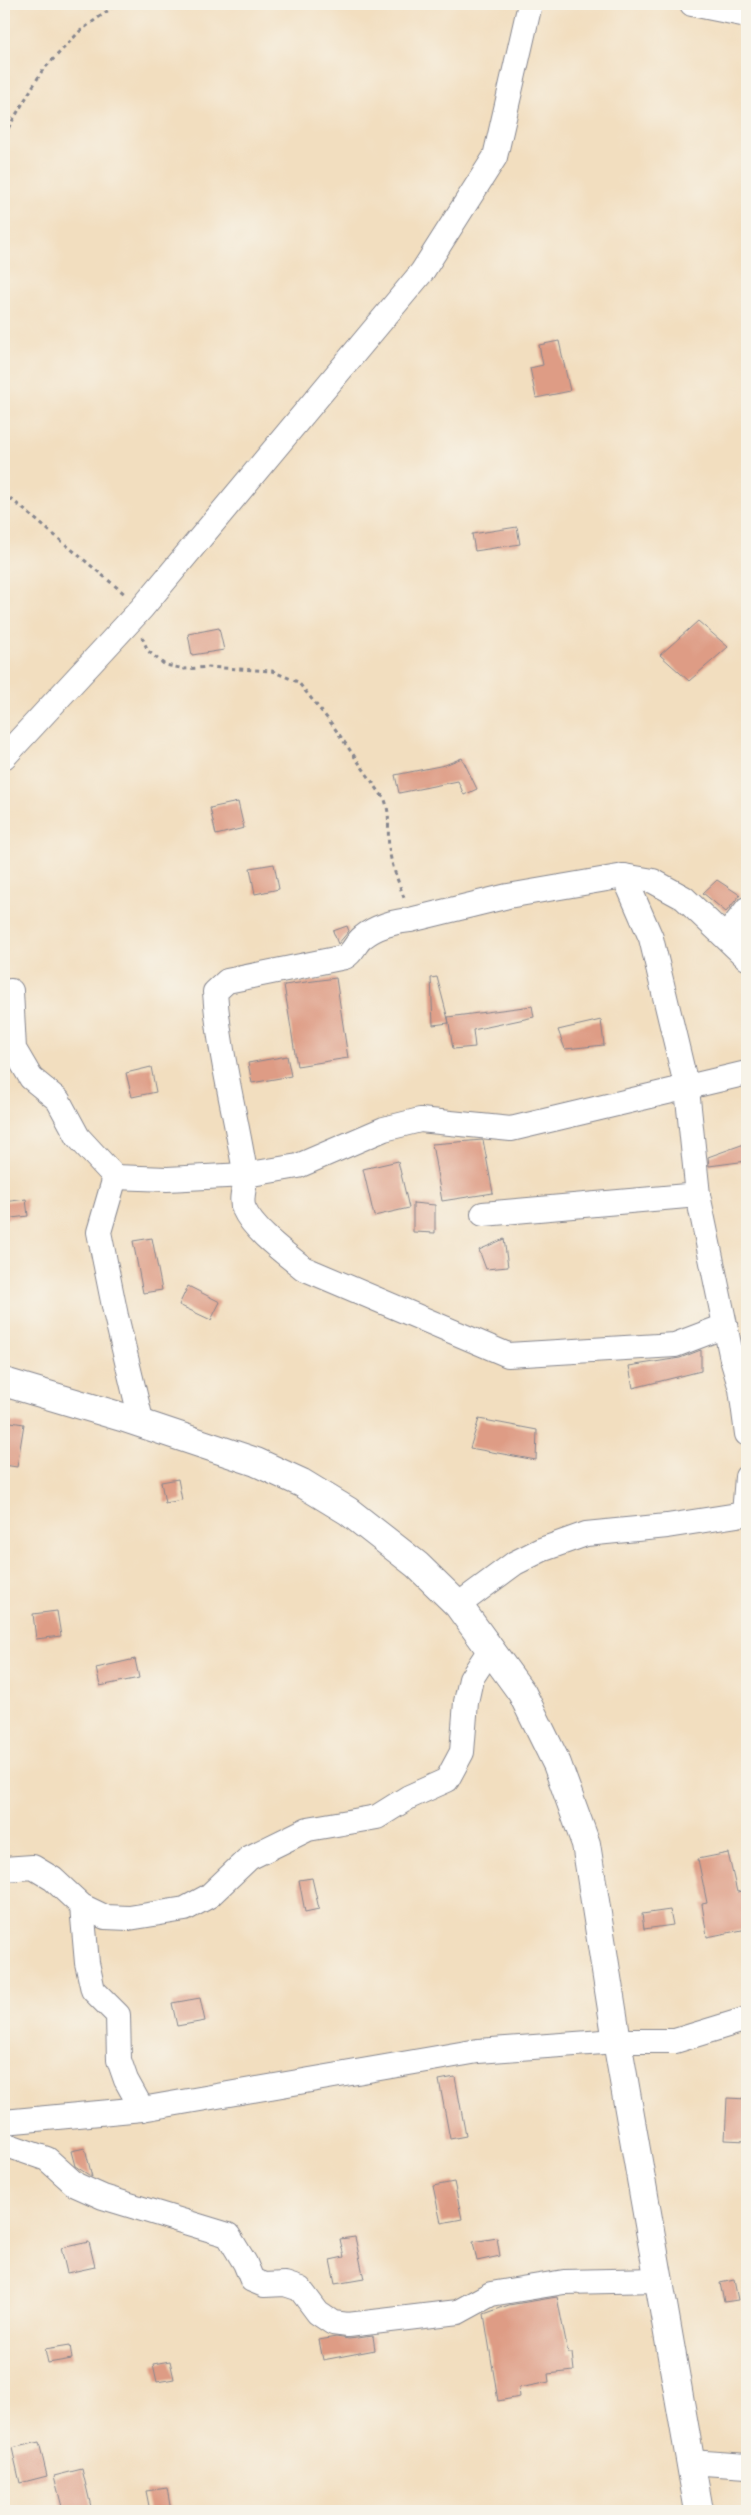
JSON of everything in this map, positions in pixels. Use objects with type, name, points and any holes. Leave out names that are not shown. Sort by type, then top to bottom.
[{"type":"main road","points":[[4,1382],[142,1424],[256,1462],[302,1484],[348,1511],[417,1565],[458,1604],[522,1693],[557,1764],[586,1844],[617,2041],[698,2511]]},
{"type":"street","points":[[4,757],[142,608],[422,272],[495,157],[530,4]]},
{"type":"street","points":[[692,4],[747,15]]},
{"type":"street","points":[[624,876],[651,938],[687,1089],[698,1195],[725,1326],[741,1389],[747,1434]]},
{"type":"street","points":[[725,1326],[676,1345],[508,1355],[303,1268],[277,1247],[243,1209],[245,1175],[234,1110],[224,1070],[215,992],[227,981],[345,957],[353,952],[362,937],[395,921],[410,920],[508,896],[624,876],[653,881],[684,898],[747,958]]},
{"type":"street","points":[[726,936],[747,910]]},
{"type":"street","points":[[11,991],[14,1049],[31,1078],[58,1100],[78,1137],[115,1177],[167,1179],[245,1175],[298,1166],[384,1129],[420,1120],[511,1129],[687,1089],[747,1072]]},
{"type":"street","points":[[115,1177],[100,1232],[116,1316],[142,1424]]},
{"type":"street","points":[[483,1214],[698,1195]]},
{"type":"street","points":[[458,1604],[515,1563],[541,1550],[586,1534],[668,1526],[746,1514],[747,1477]]},
{"type":"street","points":[[4,1869],[33,1867],[53,1879],[82,1906],[106,1917],[129,1918],[185,1909],[209,1896],[249,1858],[308,1829],[377,1817],[409,1797],[448,1780],[462,1752],[466,1702],[471,1679],[491,1648]]},
{"type":"street","points":[[82,1906],[87,1963],[93,1990],[118,2014],[119,2060],[126,2080],[142,2109]]},
{"type":"street","points":[[4,2122],[142,2109],[478,2051],[617,2041],[676,2041],[747,2019]]},
{"type":"street","points":[[4,2144],[47,2159],[76,2185],[103,2197],[228,2235],[245,2263],[252,2280],[264,2285],[285,2284],[300,2289],[318,2313],[333,2323],[348,2324],[458,2312],[491,2294],[564,2282],[658,2280]]},
{"type":"street","points":[[690,2462],[747,2466]]},
{"type":"path","points":[[4,135],[42,71],[80,31],[117,4]]},
{"type":"path","points":[[4,493],[142,608],[139,628],[148,651],[165,665],[185,669],[210,667],[272,671],[298,682],[331,723],[385,800],[390,819],[388,848],[410,920]]},
{"type":"building","points":[[559,341],[570,391],[536,398],[530,368],[543,365],[539,345]]},
{"type":"building","points":[[517,527],[520,544],[475,551],[472,534]]},
{"type":"building","points":[[698,621],[728,647],[689,681],[660,655]]},
{"type":"building","points":[[219,628],[224,650],[192,655],[188,634]]},
{"type":"building","points":[[462,758],[477,789],[464,795],[458,781],[399,793],[395,775],[445,765]]},
{"type":"building","points":[[238,802],[244,828],[216,835],[210,808]]},
{"type":"building","points":[[274,864],[279,889],[255,894],[250,868]]},
{"type":"building","points":[[717,880],[740,895],[726,912],[703,893]]},
{"type":"building","points":[[347,926],[349,931],[338,944],[333,931]]},
{"type":"building","points":[[437,977],[449,1023],[433,1025],[431,978]]},
{"type":"building","points":[[336,978],[348,1058],[297,1066],[284,985]]},
{"type":"building","points":[[532,1006],[534,1017],[473,1030],[475,1047],[453,1049],[448,1017]]},
{"type":"building","points":[[601,1020],[604,1045],[565,1049],[558,1030]]},
{"type":"building","points":[[287,1056],[291,1076],[252,1083],[248,1063]]},
{"type":"building","points":[[151,1067],[156,1092],[132,1097],[126,1073]]},
{"type":"building","points":[[483,1140],[493,1193],[442,1201],[432,1144]]},
{"type":"building","points":[[747,1143],[747,1161],[709,1166],[708,1157]]},
{"type":"building","points":[[398,1161],[409,1208],[374,1216],[363,1169]]},
{"type":"building","points":[[26,1199],[28,1216],[4,1219],[4,1202]]},
{"type":"building","points":[[413,1203],[435,1205],[435,1233],[413,1232]]},
{"type":"building","points":[[152,1238],[162,1290],[143,1293],[133,1241]]},
{"type":"building","points":[[504,1239],[508,1267],[486,1269],[479,1250]]},
{"type":"building","points":[[188,1286],[220,1302],[211,1320],[179,1305]]},
{"type":"building","points":[[701,1350],[701,1371],[633,1388],[629,1366],[680,1358]]},
{"type":"building","points":[[479,1419],[537,1430],[536,1460],[470,1448]]},
{"type":"building","points":[[4,1421],[24,1424],[17,1467],[4,1465]]},
{"type":"building","points":[[178,1479],[182,1500],[165,1503],[161,1482]]},
{"type":"building","points":[[57,1611],[61,1636],[36,1639],[33,1614]]},
{"type":"building","points":[[135,1659],[139,1678],[100,1686],[96,1668]]},
{"type":"building","points":[[728,1853],[737,1892],[747,1890],[747,1929],[707,1937],[702,1904],[707,1903],[698,1859]]},
{"type":"building","points":[[312,1878],[319,1909],[305,1912],[299,1880]]},
{"type":"building","points":[[670,1910],[673,1925],[644,1929],[642,1914]]},
{"type":"building","points":[[200,1998],[205,2021],[177,2026],[172,2003]]},
{"type":"building","points":[[455,2077],[466,2136],[450,2139],[439,2080]]},
{"type":"building","points":[[727,2098],[747,2099],[747,2141],[725,2140]]},
{"type":"building","points":[[85,2148],[92,2177],[75,2166],[71,2151]]},
{"type":"building","points":[[454,2182],[462,2219],[441,2223],[433,2186]]},
{"type":"building","points":[[355,2237],[364,2279],[335,2284],[330,2260],[344,2257],[340,2239]]},
{"type":"building","points":[[497,2238],[500,2256],[477,2261],[473,2242]]},
{"type":"building","points":[[89,2242],[95,2267],[67,2273],[61,2248]]},
{"type":"building","points":[[734,2280],[738,2300],[724,2302],[720,2283]]},
{"type":"building","points":[[557,2297],[568,2353],[572,2353],[574,2371],[548,2374],[549,2382],[519,2388],[520,2397],[498,2401],[484,2314],[509,2305]]},
{"type":"building","points":[[373,2336],[375,2350],[323,2360],[319,2340],[336,2337],[349,2339]]},
{"type":"building","points":[[70,2345],[72,2359],[48,2363],[45,2349]]},
{"type":"building","points":[[170,2361],[174,2379],[157,2382],[153,2364]]},
{"type":"building","points":[[39,2442],[47,2476],[20,2483],[12,2448]]},
{"type":"building","points":[[82,2469],[92,2511],[63,2511],[54,2476]]},
{"type":"building","points":[[167,2488],[171,2511],[150,2511],[146,2491]]}]
